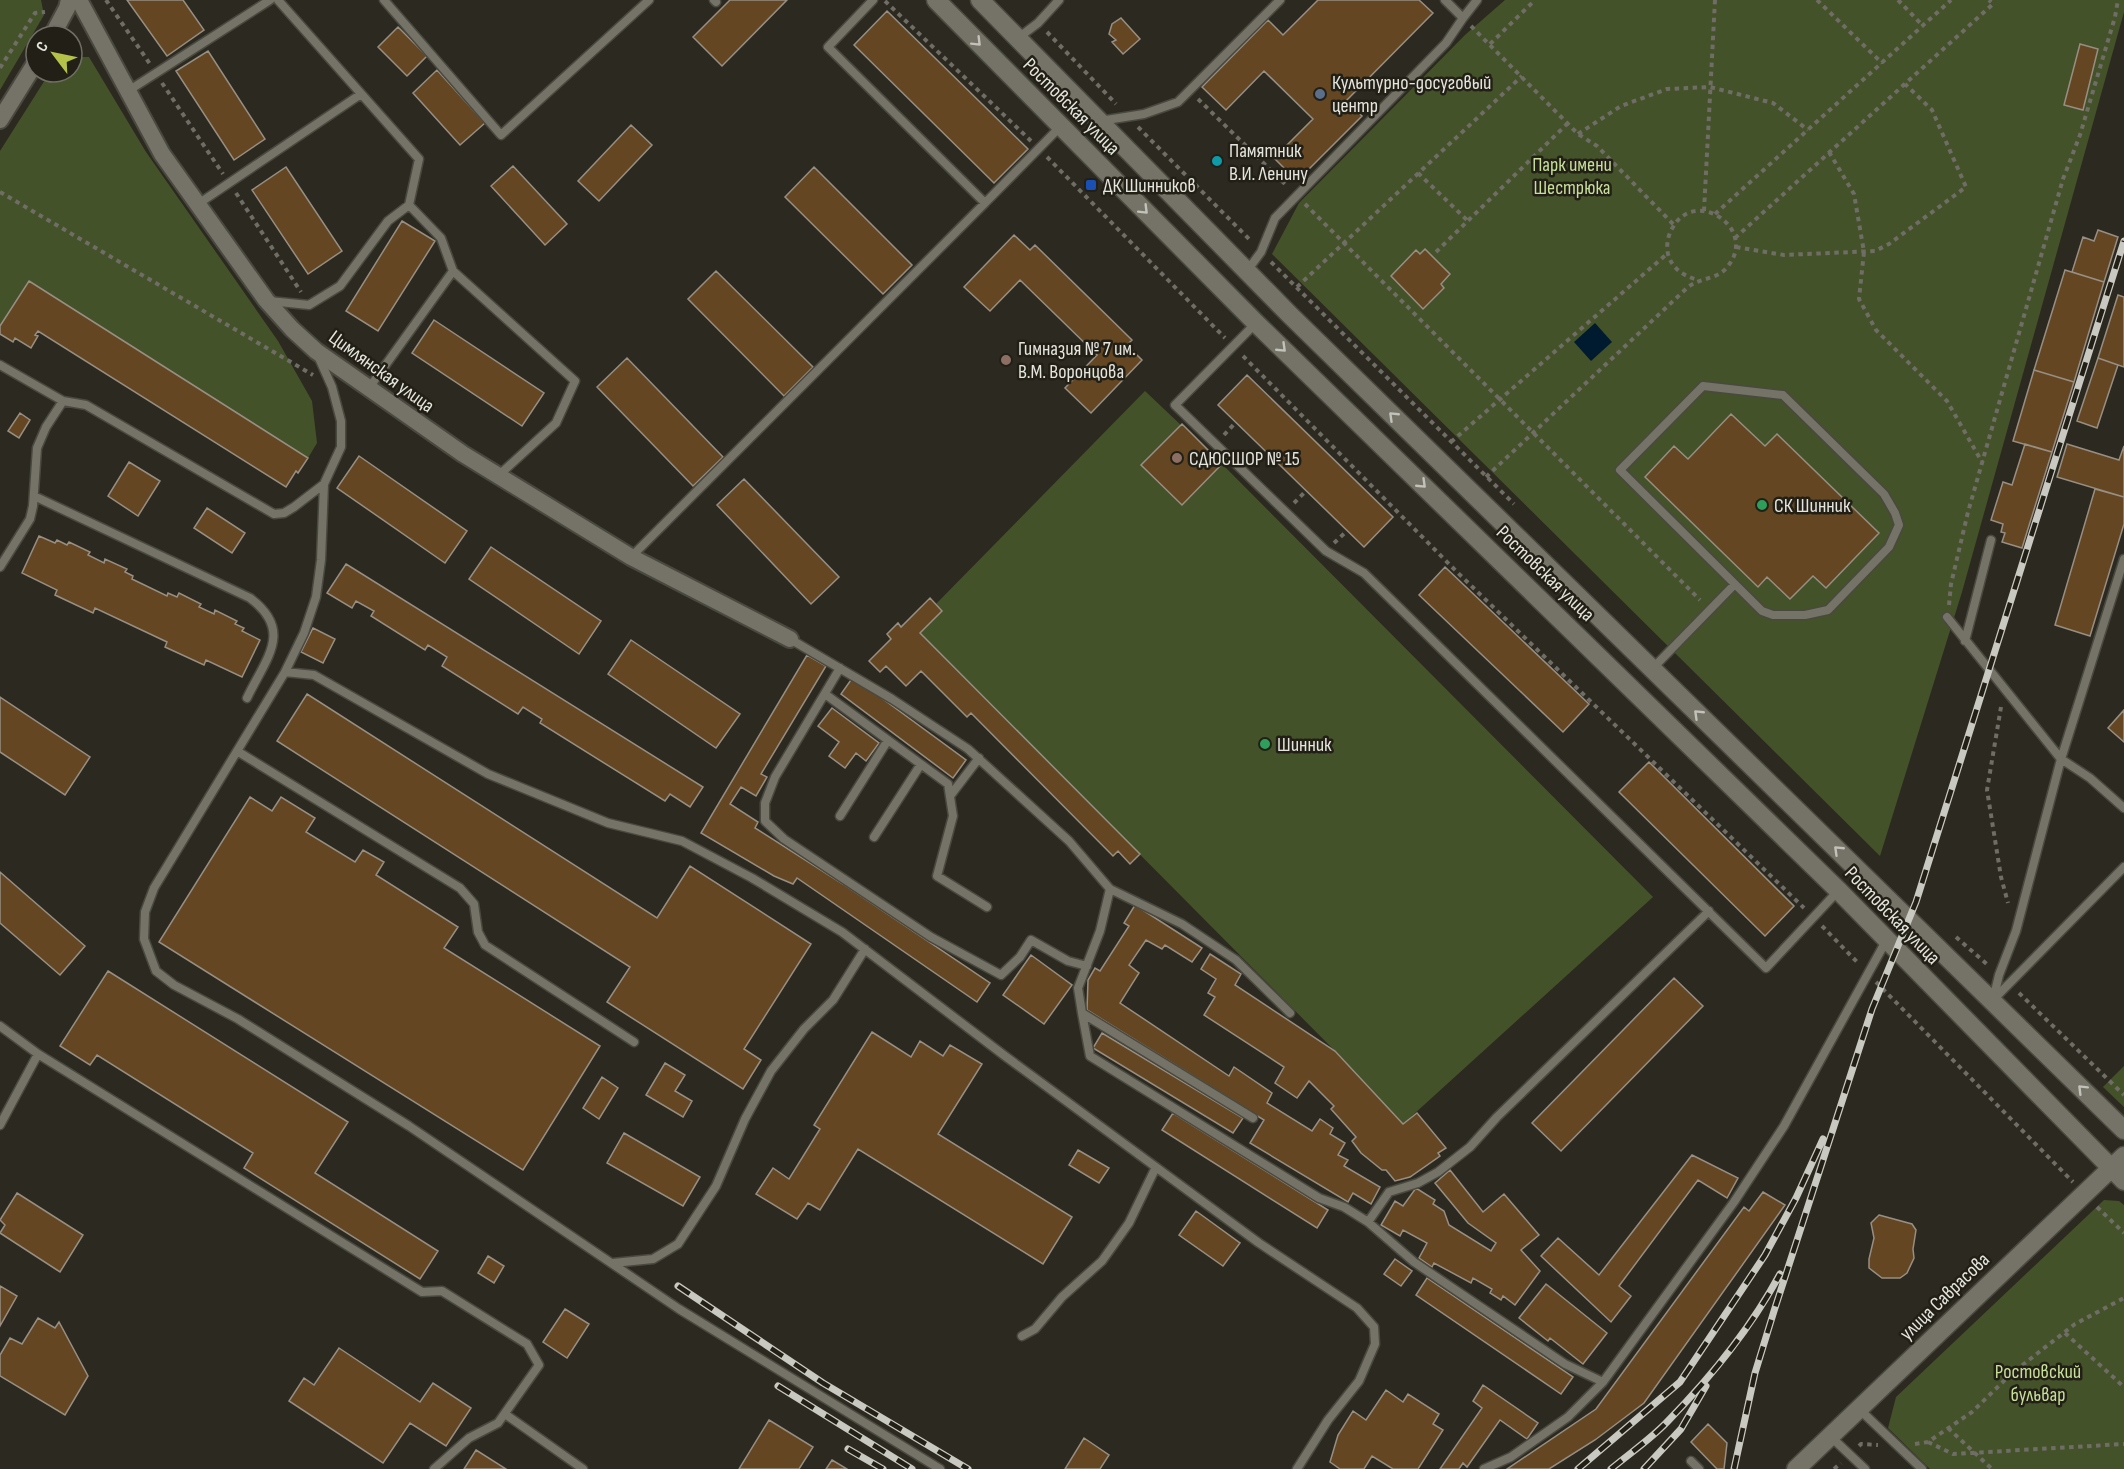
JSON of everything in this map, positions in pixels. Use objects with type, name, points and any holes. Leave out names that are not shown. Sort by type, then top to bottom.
[{"type":"street","name":"Ростовская улица","points":[[936,0],[1256,323],[2120,1168]]},
{"type":"street","name":"Ростовская улица","points":[[980,0],[1247,271],[2124,1130]]},
{"type":"street","points":[[59,24],[71,3]]},
{"type":"street","name":"Цимлянская улица","points":[[71,3],[128,92],[162,154],[266,300],[316,351],[463,454],[631,557],[790,639]]},
{"type":"street","points":[[0,120],[24,81]]},
{"type":"street","name":"улица Саврасова","points":[[1796,1469],[2085,1193],[2120,1168]]},
{"type":"lane","points":[[128,92],[270,0]]},
{"type":"lane","points":[[266,300],[309,305],[340,286],[388,221],[409,205],[419,159],[278,0]]},
{"type":"lane","points":[[384,0],[501,135],[649,0]]},
{"type":"lane","points":[[873,0],[828,47],[985,203]]},
{"type":"lane","points":[[1018,38],[1038,23],[1059,0]]},
{"type":"lane","points":[[1100,121],[1144,114],[1178,102],[1280,0]]},
{"type":"lane","points":[[1445,0],[1463,18]]},
{"type":"lane","points":[[1247,271],[1262,252],[1275,218],[1446,43],[1477,0]]},
{"type":"lane","points":[[198,204],[361,94]]},
{"type":"lane","points":[[631,557],[1061,126]]},
{"type":"lane","points":[[409,205],[441,238],[453,271],[575,381],[556,423],[498,476]]},
{"type":"lane","points":[[369,388],[453,271]]},
{"type":"lane","points":[[1256,323],[1176,405],[1326,551],[1364,573],[1766,968],[1839,891]]},
{"type":"lane","points":[[316,351],[332,387],[341,421],[341,447],[324,484],[321,560],[316,597],[304,633],[285,672],[154,888],[145,912],[144,939],[156,971],[174,985],[238,1019],[409,1126],[679,1309],[940,1469]]},
{"type":"lane","points":[[0,365],[63,401],[86,405],[274,514],[284,513],[294,507],[324,484]]},
{"type":"lane","points":[[1703,386],[1783,395],[1884,494],[1899,525],[1889,548],[1828,610],[1805,615],[1773,615],[1762,611],[1736,584],[1620,470],[1703,386]]},
{"type":"lane","points":[[0,567],[30,519],[37,448],[46,427],[63,401]]},
{"type":"lane","points":[[34,496],[250,598],[262,607],[270,617],[274,628],[274,642],[247,698]]},
{"type":"lane","points":[[1965,641],[1991,540]]},
{"type":"lane","points":[[1993,1000],[1999,975],[2016,931],[2061,759],[2124,559]]},
{"type":"lane","points":[[1652,669],[1736,584]]},
{"type":"lane","points":[[1947,617],[2061,759],[2090,778],[2124,808]]},
{"type":"lane","points":[[790,639],[921,717],[968,748],[1069,841],[1110,889],[1182,924],[1236,960],[1290,1013]]},
{"type":"lane","points":[[840,668],[775,777],[765,803],[765,820],[784,839],[931,937],[1001,975],[1020,957],[1031,940],[1068,961],[1087,966]]},
{"type":"lane","points":[[285,672],[314,675],[488,774],[608,823],[682,841],[752,878],[842,932],[1005,1056],[1259,1243],[1357,1308],[1374,1327],[1375,1344],[1359,1381],[1328,1420],[1297,1469]]},
{"type":"lane","points":[[825,694],[948,784],[953,816],[937,876],[987,907]]},
{"type":"lane","points":[[840,816],[888,740]]},
{"type":"lane","points":[[237,751],[460,888],[474,904],[478,932],[485,945],[634,1042]]},
{"type":"lane","points":[[950,796],[979,759]]},
{"type":"lane","points":[[874,837],[921,764]]},
{"type":"lane","points":[[1993,1000],[2124,867]]},
{"type":"lane","points":[[1110,889],[1100,931],[1078,988],[1090,1056],[1319,1198],[1344,1207],[1368,1222],[1424,1269],[1565,1364],[1603,1382]]},
{"type":"lane","points":[[1368,1222],[1389,1192],[1418,1183],[1438,1172],[1470,1147],[1497,1117],[1709,911]]},
{"type":"lane","points":[[1484,1469],[1511,1457],[1568,1417],[1603,1382],[1734,1202],[1784,1126],[1886,941]]},
{"type":"lane","points":[[613,1263],[653,1259],[678,1244],[716,1186],[745,1119],[771,1071],[804,1029],[833,1000],[865,950]]},
{"type":"lane","points":[[1082,1013],[1252,1118]]},
{"type":"lane","points":[[0,1026],[38,1054],[422,1292],[442,1291],[527,1344],[539,1365],[505,1414],[498,1423],[469,1438],[434,1469]]},
{"type":"lane","points":[[0,1125],[38,1054]]},
{"type":"lane","points":[[1022,1336],[1035,1329],[1062,1297],[1102,1261],[1129,1223],[1156,1167]]},
{"type":"lane","points":[[1858,1408],[1922,1469]]},
{"type":"lane","points":[[505,1414],[583,1469]]},
{"type":"lane","points":[[1830,1436],[1865,1469]]},
{"type":"lane","points":[[1691,1461],[1699,1469]]},
{"type":"path","points":[[106,0],[309,305]]},
{"type":"path","points":[[885,0],[1124,233],[1233,347],[1457,572],[1813,918],[2124,1233]]},
{"type":"path","points":[[1490,44],[1535,0]]},
{"type":"path","points":[[1704,211],[1715,0]]},
{"type":"path","points":[[1817,0],[1882,63]]},
{"type":"path","points":[[1898,0],[1923,26]]},
{"type":"path","points":[[1715,214],[1952,0]]},
{"type":"path","points":[[1734,238],[1993,4],[1989,0]]},
{"type":"path","points":[[1947,617],[1951,584],[1983,462],[2063,179],[2080,135],[2118,0]]},
{"type":"path","points":[[0,68],[35,13],[71,3]]},
{"type":"path","points":[[1463,18],[1578,134],[1598,146],[1674,225]]},
{"type":"path","points":[[1038,23],[1297,288],[1519,509]]},
{"type":"path","points":[[1297,288],[1522,76]]},
{"type":"path","points":[[1736,247],[1784,255],[1875,251],[1889,244],[1966,187],[1932,110],[1905,84]]},
{"type":"path","points":[[1578,134],[1621,106],[1667,89],[1710,87],[1773,102],[1808,130]]},
{"type":"path","points":[[1189,90],[1346,243],[1710,610]]},
{"type":"path","points":[[1436,252],[1568,123]]},
{"type":"path","points":[[1829,152],[1854,194],[1864,252],[1859,299],[1876,330],[1947,401],[1983,462]]},
{"type":"path","points":[[1418,173],[1468,221]]},
{"type":"path","points":[[0,192],[332,387]]},
{"type":"path","points":[[1704,211],[1715,214],[1730,226],[1736,247],[1728,267],[1709,279],[1698,280],[1676,269],[1668,253],[1668,236],[1674,225],[1686,215],[1704,211]]},
{"type":"path","points":[[1451,442],[1668,253]]},
{"type":"path","points":[[1486,477],[1698,280]]},
{"type":"path","points":[[2004,688],[1987,790],[2001,877],[2016,931]]},
{"type":"path","points":[[1950,931],[1999,975]]},
{"type":"path","points":[[2010,985],[2124,1095]]},
{"type":"path","points":[[1834,1469],[1861,1444],[1897,1446],[1928,1442],[1972,1413],[2011,1374],[2075,1324],[2124,1298]]},
{"type":"path","points":[[2065,1333],[2124,1387]]},
{"type":"path","points":[[1948,1428],[1992,1469]]},
{"type":"path","points":[[1928,1442],[1953,1454],[2124,1443]]},
{"type":"green space","points":[[0,0],[41,0],[44,15],[39,24],[24,24],[24,49],[0,90]]},
{"type":"green space","name":"Парк имени Шестрюка","points":[[1505,0],[2124,0],[2124,12],[1962,592],[1880,856],[1272,254],[1299,203],[1465,35]]},
{"type":"green space","points":[[84,57],[89,57],[146,152],[278,341],[312,401],[317,443],[308,458],[29,281],[0,326],[0,151],[42,84],[84,84]]},
{"type":"green space","name":"Шинник","points":[[1145,391],[1222,464],[1653,897],[1403,1124],[1335,1051],[920,633],[942,611],[936,604]]},
{"type":"green space","points":[[2124,1066],[2124,1107],[2103,1087]]},
{"type":"green space","name":"Ростовский бульвар","points":[[2104,1200],[2119,1201],[2124,1205],[2124,1469],[1930,1469],[1888,1428],[1896,1397]]},
{"type":"water","points":[[1595,323],[1612,342],[1591,361],[1574,342]]},
{"type":"building","points":[[127,0],[183,0],[204,30],[167,56]]},
{"type":"building","points":[[730,0],[787,0],[722,66],[693,37]]},
{"type":"building","name":"Культурно-досуговый центр","points":[[1318,0],[1419,0],[1433,13],[1346,101],[1362,116],[1297,181],[1274,158],[1313,119],[1264,71],[1226,110],[1202,87],[1268,20],[1283,35]]},
{"type":"building","points":[[887,11],[1028,149],[994,183],[854,45]]},
{"type":"building","points":[[1121,18],[1140,39],[1123,54],[1112,42],[1116,40],[1109,34],[1112,24]]},
{"type":"building","points":[[398,27],[427,56],[407,76],[378,47]]},
{"type":"building","points":[[2080,44],[2098,49],[2083,110],[2064,105]]},
{"type":"building","points":[[208,51],[265,139],[234,160],[176,71]]},
{"type":"building","points":[[437,70],[485,123],[460,145],[413,93]]},
{"type":"building","points":[[631,125],[652,145],[599,201],[578,181]]},
{"type":"building","points":[[513,166],[567,224],[545,245],[491,186]]},
{"type":"building","points":[[286,167],[342,251],[308,274],[252,190]]},
{"type":"building","points":[[814,167],[912,265],[883,294],[785,197]]},
{"type":"building","points":[[402,221],[435,241],[378,331],[346,311]]},
{"type":"building","points":[[2098,230],[2118,237],[2104,282],[2072,272],[2083,237],[2094,241]]},
{"type":"building","points":[[1014,235],[1030,250],[1035,245],[1132,340],[1127,345],[1142,360],[1091,413],[1065,388],[1097,355],[1020,280],[990,311],[964,287]]},
{"type":"building","points":[[1425,249],[1450,274],[1441,284],[1444,288],[1423,309],[1391,276],[1416,250],[1420,254]]},
{"type":"building","points":[[2065,270],[2104,282],[2074,382],[2034,370]]},
{"type":"building","points":[[716,271],[813,367],[784,396],[688,299]]},
{"type":"building","points":[[29,281],[308,458],[298,473],[296,471],[286,487],[38,331],[35,335],[38,336],[31,348],[15,338],[13,342],[0,334],[0,326]]},
{"type":"building","points":[[2118,295],[2124,297],[2124,367],[2098,358]]},
{"type":"building","points":[[434,320],[544,393],[522,426],[412,353]]},
{"type":"building","points":[[627,358],[723,457],[693,486],[597,387]]},
{"type":"building","points":[[2098,358],[2118,365],[2097,428],[2077,421]]},
{"type":"building","points":[[2034,370],[2074,382],[2052,452],[2013,441]]},
{"type":"building","points":[[1247,375],[1393,517],[1364,547],[1218,405]]},
{"type":"building","points":[[20,413],[30,420],[19,438],[8,431]]},
{"type":"building","name":"СК Шинник","points":[[1731,414],[1765,446],[1777,434],[1879,533],[1826,588],[1813,576],[1790,599],[1767,577],[1758,587],[1645,477],[1674,446],[1688,459]]},
{"type":"building","points":[[1182,424],[1222,464],[1182,505],[1141,465]]},
{"type":"building","points":[[2025,444],[2052,452],[2022,548],[2002,542],[2005,533],[2001,532],[2003,524],[1991,520],[2003,482],[2012,485]]},
{"type":"building","points":[[2067,444],[2119,460],[2124,446],[2124,497],[2057,477]]},
{"type":"building","points":[[359,456],[467,531],[445,563],[337,488]]},
{"type":"building","points":[[129,462],[160,481],[138,516],[108,496]]},
{"type":"building","points":[[744,479],[839,577],[811,604],[717,505]]},
{"type":"building","points":[[2095,489],[2124,497],[2124,524],[2090,636],[2055,625]]},
{"type":"building","points":[[207,508],[245,533],[232,553],[194,528]]},
{"type":"building","points":[[39,536],[55,543],[57,540],[67,545],[69,542],[90,552],[88,555],[104,563],[105,559],[127,569],[125,572],[133,576],[132,579],[167,596],[168,593],[177,597],[179,593],[201,604],[199,607],[214,614],[215,610],[237,621],[235,624],[244,628],[242,631],[260,640],[242,677],[206,660],[204,665],[165,647],[167,642],[95,608],[93,613],[55,595],[57,590],[22,573]]},
{"type":"building","points":[[491,547],[601,621],[579,654],[469,579]]},
{"type":"building","points":[[346,564],[703,787],[690,807],[670,794],[665,801],[540,723],[542,719],[523,707],[518,714],[442,666],[447,657],[428,645],[425,650],[371,616],[374,611],[356,601],[352,608],[327,593]]},
{"type":"building","points":[[1445,567],[1589,704],[1563,732],[1419,595]]},
{"type":"building","points":[[930,598],[942,611],[920,633],[1140,854],[1130,864],[1118,851],[1113,856],[971,713],[967,717],[921,671],[906,686],[886,666],[880,672],[869,661],[891,639],[887,634],[898,623],[901,627]]},
{"type":"building","points":[[313,628],[335,639],[323,663],[301,652]]},
{"type":"building","points":[[631,640],[740,714],[716,748],[608,674]]},
{"type":"building","points":[[807,655],[826,666],[761,774],[767,777],[756,796],[741,787],[730,804],[758,822],[755,828],[990,983],[977,1002],[797,878],[793,884],[774,876],[701,833]]},
{"type":"building","points":[[853,677],[966,760],[953,778],[841,694]]},
{"type":"building","points":[[307,694],[657,918],[690,866],[811,944],[744,1049],[761,1060],[743,1089],[607,1002],[630,967],[277,741]]},
{"type":"building","points":[[0,697],[90,757],[65,795],[0,752]]},
{"type":"building","points":[[832,708],[879,743],[866,761],[856,753],[845,768],[829,756],[839,742],[818,726]]},
{"type":"building","points":[[2124,710],[2124,742],[2108,728]]},
{"type":"building","points":[[1649,762],[1794,906],[1765,936],[1619,792]]},
{"type":"building","points":[[250,797],[272,811],[281,797],[315,818],[306,832],[355,862],[363,850],[384,862],[376,875],[458,927],[444,948],[600,1046],[523,1170],[159,942]]},
{"type":"building","points":[[0,872],[85,946],[60,975],[0,923]]},
{"type":"building","points":[[1135,905],[1202,948],[1192,962],[1165,945],[1162,949],[1146,940],[1129,965],[1139,973],[1120,1003],[1229,1076],[1234,1067],[1272,1093],[1267,1103],[1312,1131],[1320,1119],[1333,1128],[1330,1134],[1345,1143],[1338,1155],[1348,1160],[1344,1166],[1380,1187],[1371,1204],[1353,1193],[1348,1202],[1250,1143],[1264,1120],[1087,1010],[1088,980],[1095,968],[1100,971],[1129,926],[1124,923]]},
{"type":"building","points":[[1210,954],[1241,974],[1235,985],[1335,1051],[1403,1124],[1417,1113],[1446,1148],[1438,1153],[1440,1156],[1410,1177],[1395,1181],[1386,1170],[1382,1170],[1361,1153],[1352,1141],[1356,1137],[1331,1109],[1334,1106],[1309,1081],[1297,1098],[1275,1083],[1284,1067],[1204,1015],[1215,997],[1208,993],[1216,979],[1201,969]]},
{"type":"building","points":[[1031,955],[1072,985],[1044,1024],[1003,995]]},
{"type":"building","points":[[108,971],[348,1122],[315,1173],[438,1251],[420,1279],[244,1168],[253,1153],[97,1055],[90,1065],[60,1046]]},
{"type":"building","points":[[1674,978],[1703,1006],[1561,1151],[1532,1123]]},
{"type":"building","points":[[872,1032],[911,1057],[920,1041],[943,1056],[950,1045],[982,1064],[938,1134],[1072,1217],[1043,1264],[858,1149],[820,1210],[808,1203],[797,1219],[756,1194],[773,1168],[789,1179],[820,1129],[814,1125]]},
{"type":"building","points":[[1102,1033],[1243,1118],[1233,1133],[1093,1048]]},
{"type":"building","points":[[665,1063],[685,1075],[675,1091],[692,1101],[683,1117],[646,1095]]},
{"type":"building","points":[[602,1077],[618,1088],[599,1119],[583,1108]]},
{"type":"building","points":[[1173,1113],[1328,1210],[1317,1228],[1162,1130]]},
{"type":"building","points":[[624,1133],[700,1177],[683,1206],[607,1163]]},
{"type":"building","points":[[1078,1150],[1109,1168],[1099,1183],[1069,1165]]},
{"type":"building","points":[[1692,1155],[1738,1178],[1727,1198],[1698,1180],[1619,1286],[1631,1296],[1611,1322],[1541,1256],[1558,1238],[1599,1275]]},
{"type":"building","points":[[1450,1170],[1483,1212],[1504,1194],[1539,1235],[1521,1250],[1540,1271],[1515,1305],[1503,1296],[1501,1300],[1490,1293],[1492,1289],[1473,1278],[1471,1283],[1434,1263],[1432,1267],[1419,1258],[1427,1243],[1403,1230],[1400,1236],[1381,1225],[1395,1201],[1403,1206],[1416,1188],[1435,1200],[1433,1204],[1444,1211],[1449,1225],[1491,1251],[1496,1243],[1468,1223],[1435,1183]]},
{"type":"building","points":[[1763,1192],[1785,1205],[1644,1403],[1595,1440],[1549,1469],[1507,1469],[1596,1409],[1744,1207],[1749,1211]]},
{"type":"building","points":[[17,1193],[83,1235],[60,1272],[0,1233],[5,1225],[0,1220]]},
{"type":"building","points":[[1196,1211],[1240,1243],[1223,1266],[1179,1235]]},
{"type":"building","points":[[1879,1215],[1912,1224],[1916,1230],[1914,1258],[1907,1273],[1900,1278],[1882,1278],[1869,1268],[1874,1238],[1871,1223]]},
{"type":"building","points":[[488,1256],[504,1266],[494,1283],[478,1273]]},
{"type":"building","points":[[1395,1259],[1412,1271],[1401,1286],[1384,1274]]},
{"type":"building","points":[[1427,1278],[1573,1377],[1561,1394],[1416,1295]]},
{"type":"building","points":[[1546,1284],[1607,1333],[1583,1364],[1550,1338],[1548,1341],[1519,1318]]},
{"type":"building","points":[[0,1286],[17,1296],[0,1326]]},
{"type":"building","points":[[565,1309],[589,1324],[567,1358],[543,1342]]},
{"type":"building","points":[[38,1318],[55,1328],[59,1322],[88,1376],[65,1415],[0,1376],[0,1355],[10,1338],[22,1344]]},
{"type":"building","points":[[339,1348],[420,1402],[433,1383],[471,1408],[446,1446],[410,1423],[383,1463],[289,1401],[304,1378],[314,1385]]},
{"type":"building","points":[[1483,1385],[1538,1423],[1527,1439],[1500,1420],[1467,1467],[1463,1463],[1459,1469],[1440,1469],[1482,1408],[1473,1401]]},
{"type":"building","points":[[1386,1390],[1403,1402],[1408,1394],[1439,1414],[1433,1424],[1443,1430],[1418,1469],[1393,1469],[1372,1456],[1364,1469],[1340,1469],[1330,1462],[1338,1435],[1353,1411],[1366,1420]]},
{"type":"building","points":[[769,1420],[813,1447],[799,1469],[739,1469]]},
{"type":"building","points":[[1708,1424],[1727,1443],[1724,1469],[1717,1469],[1691,1442]]},
{"type":"building","points":[[1084,1438],[1109,1455],[1100,1469],[1065,1469]]},
{"type":"building","points":[[476,1450],[506,1469],[464,1469]]},
{"type":"building","points":[[832,1460],[847,1469],[826,1469]]},
{"type":"railway","points":[[1734,1469],[1755,1373],[1774,1311],[1872,1009],[1916,902],[2124,241]]},
{"type":"railway","points":[[1578,1469],[1680,1382],[1765,1255],[1796,1198],[1823,1139]]},
{"type":"railway","points":[[1611,1469],[1648,1440],[1700,1387],[1743,1333],[1780,1274]]},
{"type":"railway","points":[[678,1286],[823,1383],[968,1469]]},
{"type":"railway","points":[[778,1386],[912,1469]]},
{"type":"railway","points":[[1644,1469],[1681,1429],[1706,1386]]},
{"type":"railway","points":[[848,1449],[883,1469]]},
{"type":"place","name":"Культурно-досуговый центр","points":[[1320,94]]},
{"type":"place","name":"Памятник В.И. Ленину","points":[[1217,161]]},
{"type":"place","name":"ДК Шинников","points":[[1091,185]]},
{"type":"place","name":"Гимназия № 7 им. В.М. Воронцова","points":[[1006,360]]},
{"type":"place","name":"СДЮСШОР № 15","points":[[1177,458]]},
{"type":"place","name":"СК Шинник","points":[[1762,505]]},
{"type":"place","name":"Шинник","points":[[1265,744]]}]
